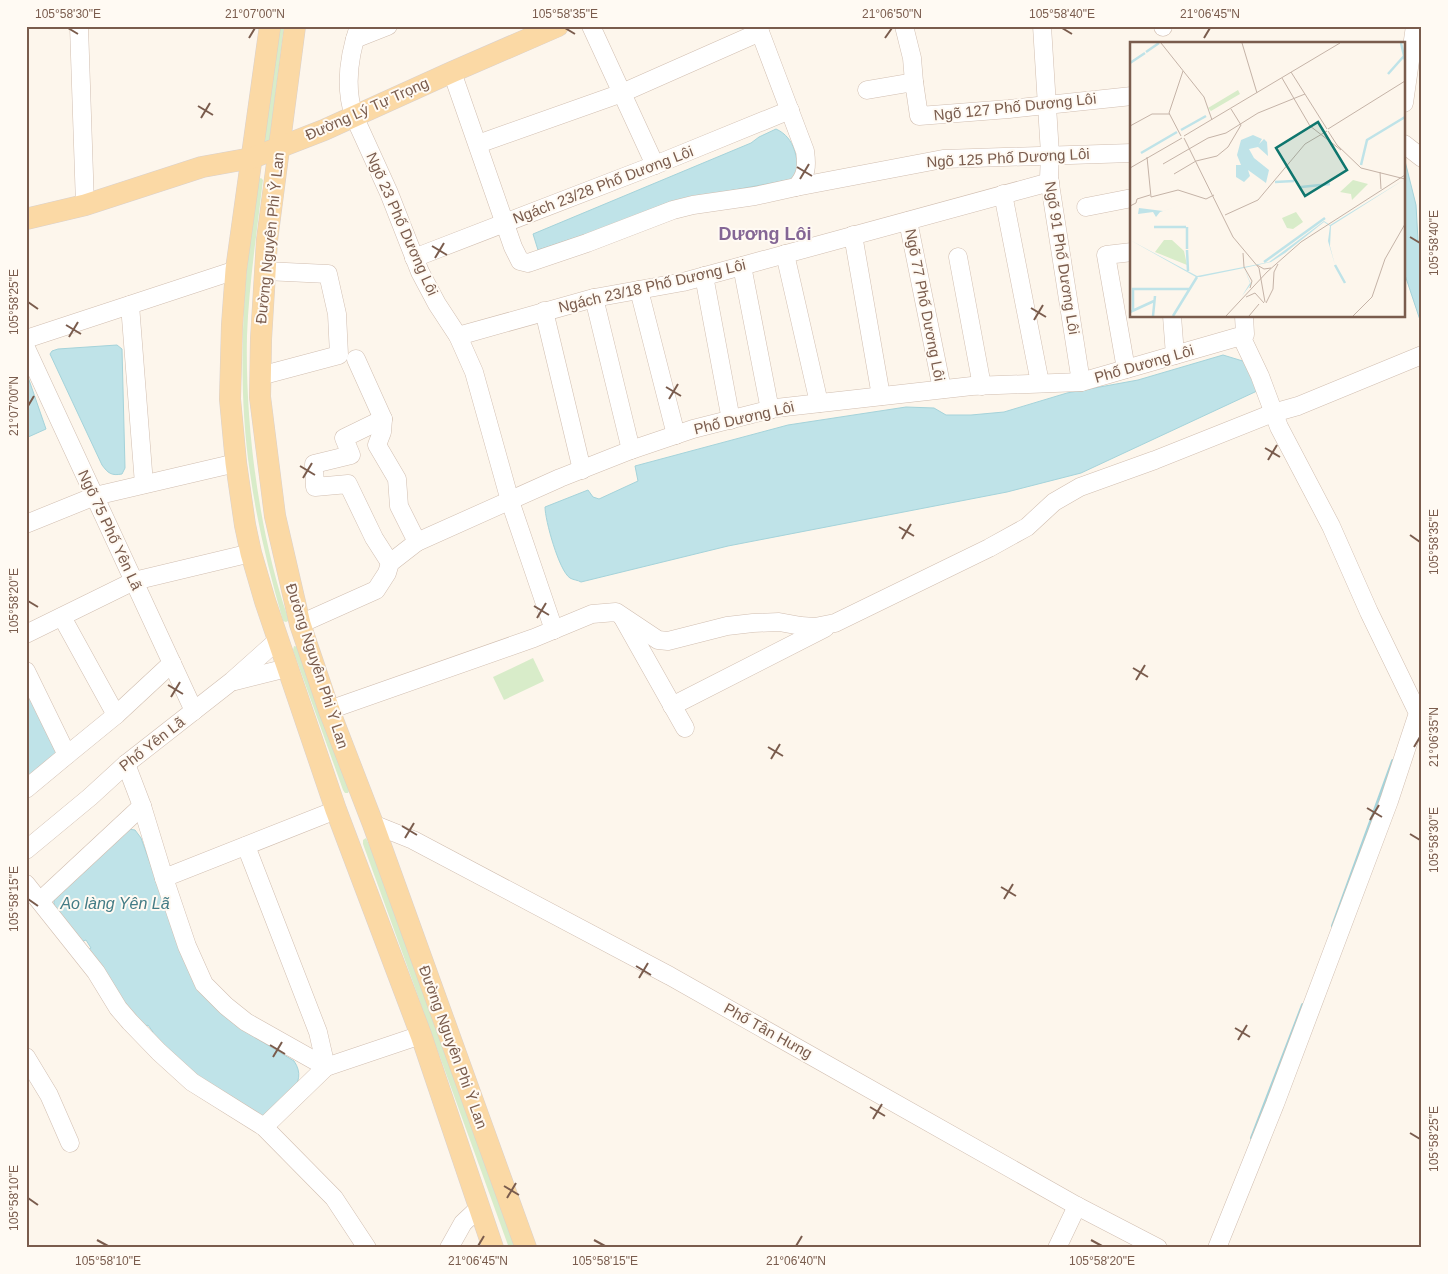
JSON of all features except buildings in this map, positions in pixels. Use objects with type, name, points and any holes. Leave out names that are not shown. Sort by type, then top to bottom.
[{"type":"main road","name":"Đường Nguyên Phi Ỷ Lan","points":[[270,26],[236,270],[230,370],[230,399],[236,462],[245,525],[251,553],[287,668],[336,810],[421,1036],[493,1248]]},
{"type":"main road","name":"Đường Nguyên Phi Ỷ Lan","points":[[295,26],[264,271],[260,376],[261,405],[275,516],[300,624],[329,710],[373,824],[526,1248]]},
{"type":"main road","name":"Đường Lý Tự Trọng","points":[[26,219],[85,205],[202,167],[252,158],[354,116],[558,26]]},
{"type":"main road","points":[[278,640],[300,624]]},
{"type":"main road","points":[[336,810],[373,824]]},
{"type":"street","points":[[79,26],[85,205]]},
{"type":"street","points":[[357,33],[388,26]]},
{"type":"street","points":[[591,26],[655,165]]},
{"type":"street","points":[[867,90],[914,82],[912,58],[904,26]]},
{"type":"street","name":"Ngõ 91 Phố Dương Lôi","points":[[1042,26],[1048,104],[1050,182],[1081,382]]},
{"type":"street","points":[[1406,89],[1415,26]]},
{"type":"street","points":[[478,144],[622,93],[758,29],[805,151],[807,164],[802,179],[796,187]]},
{"type":"street","name":"Ngõ 23 Phố Dương Lôi","points":[[357,33],[351,53],[348,90],[354,116],[389,193],[414,258],[436,304],[458,336],[474,372],[510,501],[554,630]]},
{"type":"street","points":[[452,72],[505,223]]},
{"type":"street","name":"Ngõ 127 Phố Dương Lôi","points":[[914,82],[919,116],[1130,96]]},
{"type":"street","name":"Ngách 23/28 Phố Dương Lôi","points":[[414,258],[655,165],[790,110]]},
{"type":"street","points":[[1406,146],[1422,158]]},
{"type":"street","name":"Ngõ 125 Phố Dương Lôi","points":[[505,223],[520,262],[528,263],[673,210],[943,159],[1130,152]]},
{"type":"street","name":"Ngách 23/18 Phố Dương Lôi","points":[[458,336],[594,298],[683,282],[1050,182]]},
{"type":"street","points":[[1003,194],[1040,383]]},
{"type":"street","points":[[1086,206],[1130,198]]},
{"type":"street","name":"Ngõ 77 Phố Dương Lôi","points":[[908,221],[942,389]]},
{"type":"street","points":[[853,236],[881,396]]},
{"type":"street","points":[[1126,369],[1106,256],[1130,252]]},
{"type":"street","points":[[785,254],[819,403]]},
{"type":"street","points":[[958,256],[982,386]]},
{"type":"street","points":[[742,266],[770,410]]},
{"type":"street","points":[[26,339],[236,270]]},
{"type":"street","points":[[260,376],[339,355],[338,314],[328,274],[264,271]]},
{"type":"street","points":[[704,276],[730,420]]},
{"type":"street","points":[[639,290],[676,435]]},
{"type":"street","points":[[594,298],[631,450]]},
{"type":"street","points":[[130,305],[144,484]]},
{"type":"street","points":[[544,311],[582,470]]},
{"type":"street","points":[[1172,318],[1175,355]]},
{"type":"street","points":[[1217,1248],[1275,1104],[1390,801],[1414,706],[1369,612],[1331,526],[1279,427],[1260,376],[1241,336],[1245,334],[1244,318]]},
{"type":"street","name":"Phố Dương Lôi","points":[[300,624],[376,590],[390,562],[417,542],[582,470],[631,450],[676,435],[770,410],[819,403],[942,389],[1081,382],[1241,336]]},
{"type":"street","name":"Ngõ 75 Phố Yên Lã","points":[[26,348],[194,711]]},
{"type":"street","points":[[672,706],[835,623],[990,548],[1027,527],[1054,502],[1080,487],[1155,460],[1273,413],[1298,406],[1422,355]]},
{"type":"street","points":[[356,359],[383,420],[382,432],[377,445],[397,479],[399,506],[417,542]]},
{"type":"street","points":[[383,420],[344,438],[351,455],[314,464],[315,487],[348,484],[374,538],[390,562]]},
{"type":"street","points":[[26,524],[95,496],[236,462]]},
{"type":"street","points":[[26,634],[134,581],[251,553]]},
{"type":"street","points":[[329,710],[554,630],[592,614],[616,612],[658,640],[668,641],[727,626],[753,623],[779,622],[815,627],[835,623]]},
{"type":"street","points":[[622,616],[685,728]]},
{"type":"street","points":[[62,617],[116,715]]},
{"type":"street","name":"Phố Yên Lã","points":[[26,850],[90,797],[126,764],[232,681],[278,640]]},
{"type":"street","points":[[26,789],[116,715],[172,663]]},
{"type":"street","points":[[232,681],[287,668]]},
{"type":"street","points":[[26,671],[67,755]]},
{"type":"street","points":[[126,764],[142,806],[187,946],[204,984],[226,1006],[246,1022],[326,1067]]},
{"type":"street","points":[[41,900],[142,806]]},
{"type":"street","points":[[164,878],[336,810]]},
{"type":"street","name":"Phố Tân Hưng","points":[[373,824],[413,840],[670,976],[1077,1206],[1158,1248]]},
{"type":"street","points":[[246,846],[318,1032],[326,1067]]},
{"type":"street","points":[[26,884],[41,900],[96,972],[118,1008],[159,1052],[192,1082],[264,1128],[334,1198],[367,1248]]},
{"type":"street","points":[[264,1128],[326,1067],[421,1036]]},
{"type":"street","points":[[26,1057],[49,1096],[70,1143]]},
{"type":"street","points":[[1057,1248],[1077,1206]]},
{"type":"street","points":[[449,1248],[463,1223],[478,1208]]},
{"type":"green space","points":[[279,26],[284,26],[269,145],[263,142]]},
{"type":"green space","points":[[259,179],[263,180],[248,316],[248,406],[251,442],[262,515],[269,551],[288,618],[286,622],[283,621],[260,529],[247,452],[244,411],[243,348],[245,291],[254,211]]},
{"type":"green space","points":[[294,646],[298,647],[349,791],[348,793],[345,793],[343,790],[293,650]]},
{"type":"green space","points":[[533,658],[544,681],[504,700],[493,677]]},
{"type":"green space","points":[[366,838],[515,1248],[509,1248],[363,844],[363,840]]},
{"type":"water","points":[[776,129],[783,133],[792,143],[799,178],[669,202],[602,229],[538,250],[533,234],[751,143]]},
{"type":"water","points":[[1406,165],[1416,205],[1418,240],[1422,248],[1422,326],[1406,278]]},
{"type":"water","points":[[117,345],[122,349],[125,468],[122,474],[115,475],[108,472],[102,465],[50,354],[58,349]]},
{"type":"water","points":[[1223,355],[1246,362],[1257,391],[1081,473],[1007,492],[728,546],[581,582],[570,578],[561,566],[550,533],[545,507],[588,490],[593,497],[599,499],[638,481],[635,466],[788,425],[906,407],[934,408],[946,415],[1004,412],[1067,393],[1138,380]]},
{"type":"water","points":[[26,377],[28,377],[46,429],[26,438]]},
{"type":"water","points":[[26,690],[61,751],[26,782]]},
{"type":"water","name":"Ao làng Yên Lã","points":[[128,829],[135,830],[141,838],[188,968],[202,995],[238,1027],[294,1061],[298,1069],[299,1077],[292,1092],[267,1116],[259,1115],[212,1088],[150,1036],[153,1032],[148,1025],[143,1028],[86,951],[91,948],[86,940],[81,942],[54,905],[54,899]]},
{"type":"waterway","points":[[1333,926],[1393,761]]},
{"type":"waterway","points":[[1252,1138],[1303,1005]]},
{"type":"district","name":"Dương Lôi","points":[[765,234]]}]
